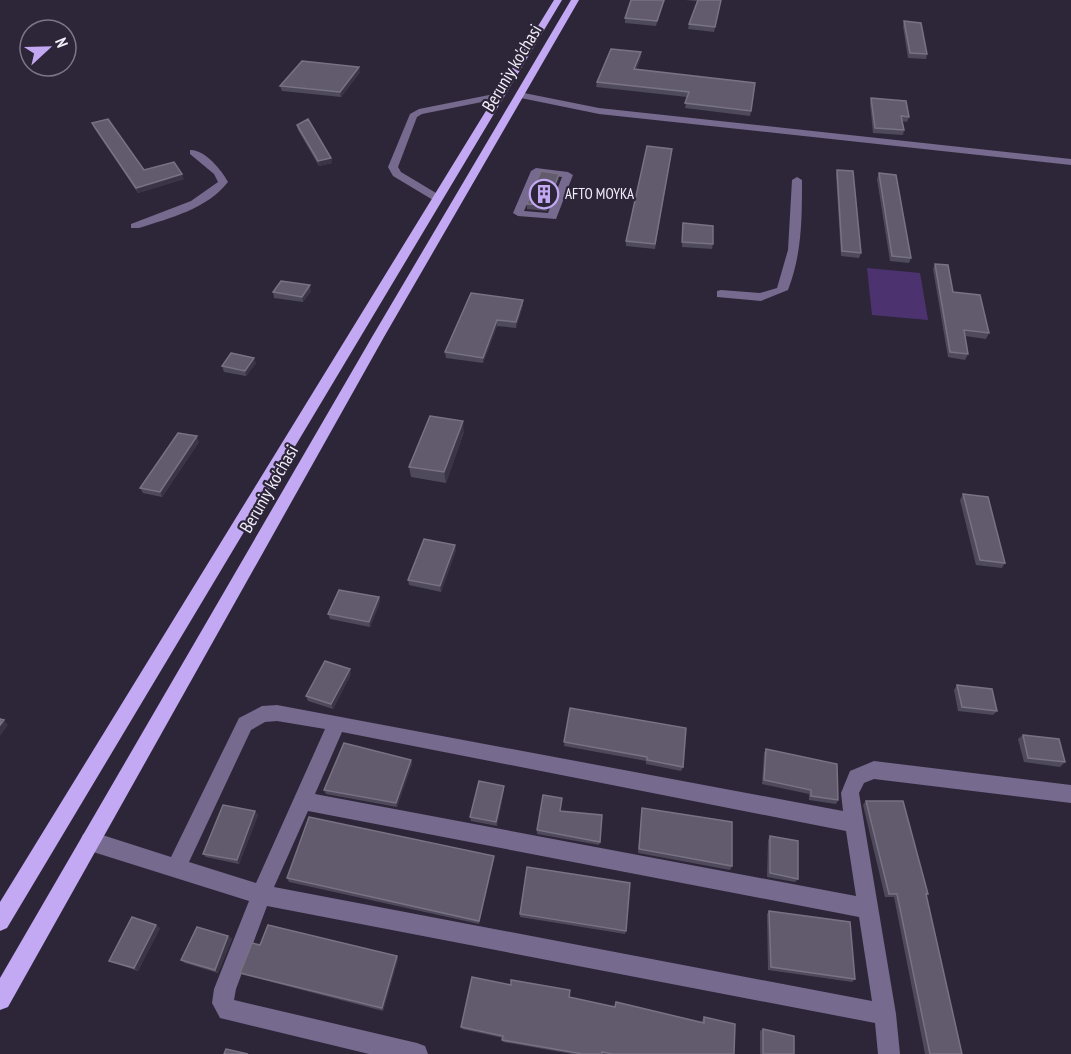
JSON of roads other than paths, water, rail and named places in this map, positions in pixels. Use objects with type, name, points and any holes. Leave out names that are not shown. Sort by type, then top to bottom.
[{"type":"main road","name":"Beruniy ko'chasi","points":[[0,999],[519,95],[564,4]]},
{"type":"main road","name":"Beruniy ko'chasi","points":[[0,921],[499,96],[564,4]]},
{"type":"main road","points":[[423,220],[444,223]]},
{"type":"street","points":[[519,95],[599,111],[1071,162]]},
{"type":"street","points":[[437,198],[397,174],[393,167],[413,116],[419,112],[499,96]]},
{"type":"street","points":[[135,226],[197,202],[216,192],[223,182],[218,171],[193,152]]},
{"type":"street","points":[[536,171],[568,175],[552,217],[518,213],[536,171]]},
{"type":"street","points":[[722,294],[761,297],[782,290],[790,273],[797,229],[797,180]]},
{"type":"street","points":[[175,869],[245,724],[262,714],[277,713],[337,723],[855,823]]},
{"type":"street","points":[[337,723],[261,895],[225,989],[223,1003],[228,1011],[417,1054]]},
{"type":"street","points":[[889,1054],[885,1014],[850,793],[857,777],[874,770],[1071,794]]},
{"type":"street","points":[[303,801],[869,909]]},
{"type":"street","points":[[90,841],[261,895],[885,1014]]},
{"type":"place","name":"AFTO MOYKA","points":[[544,194]]}]
